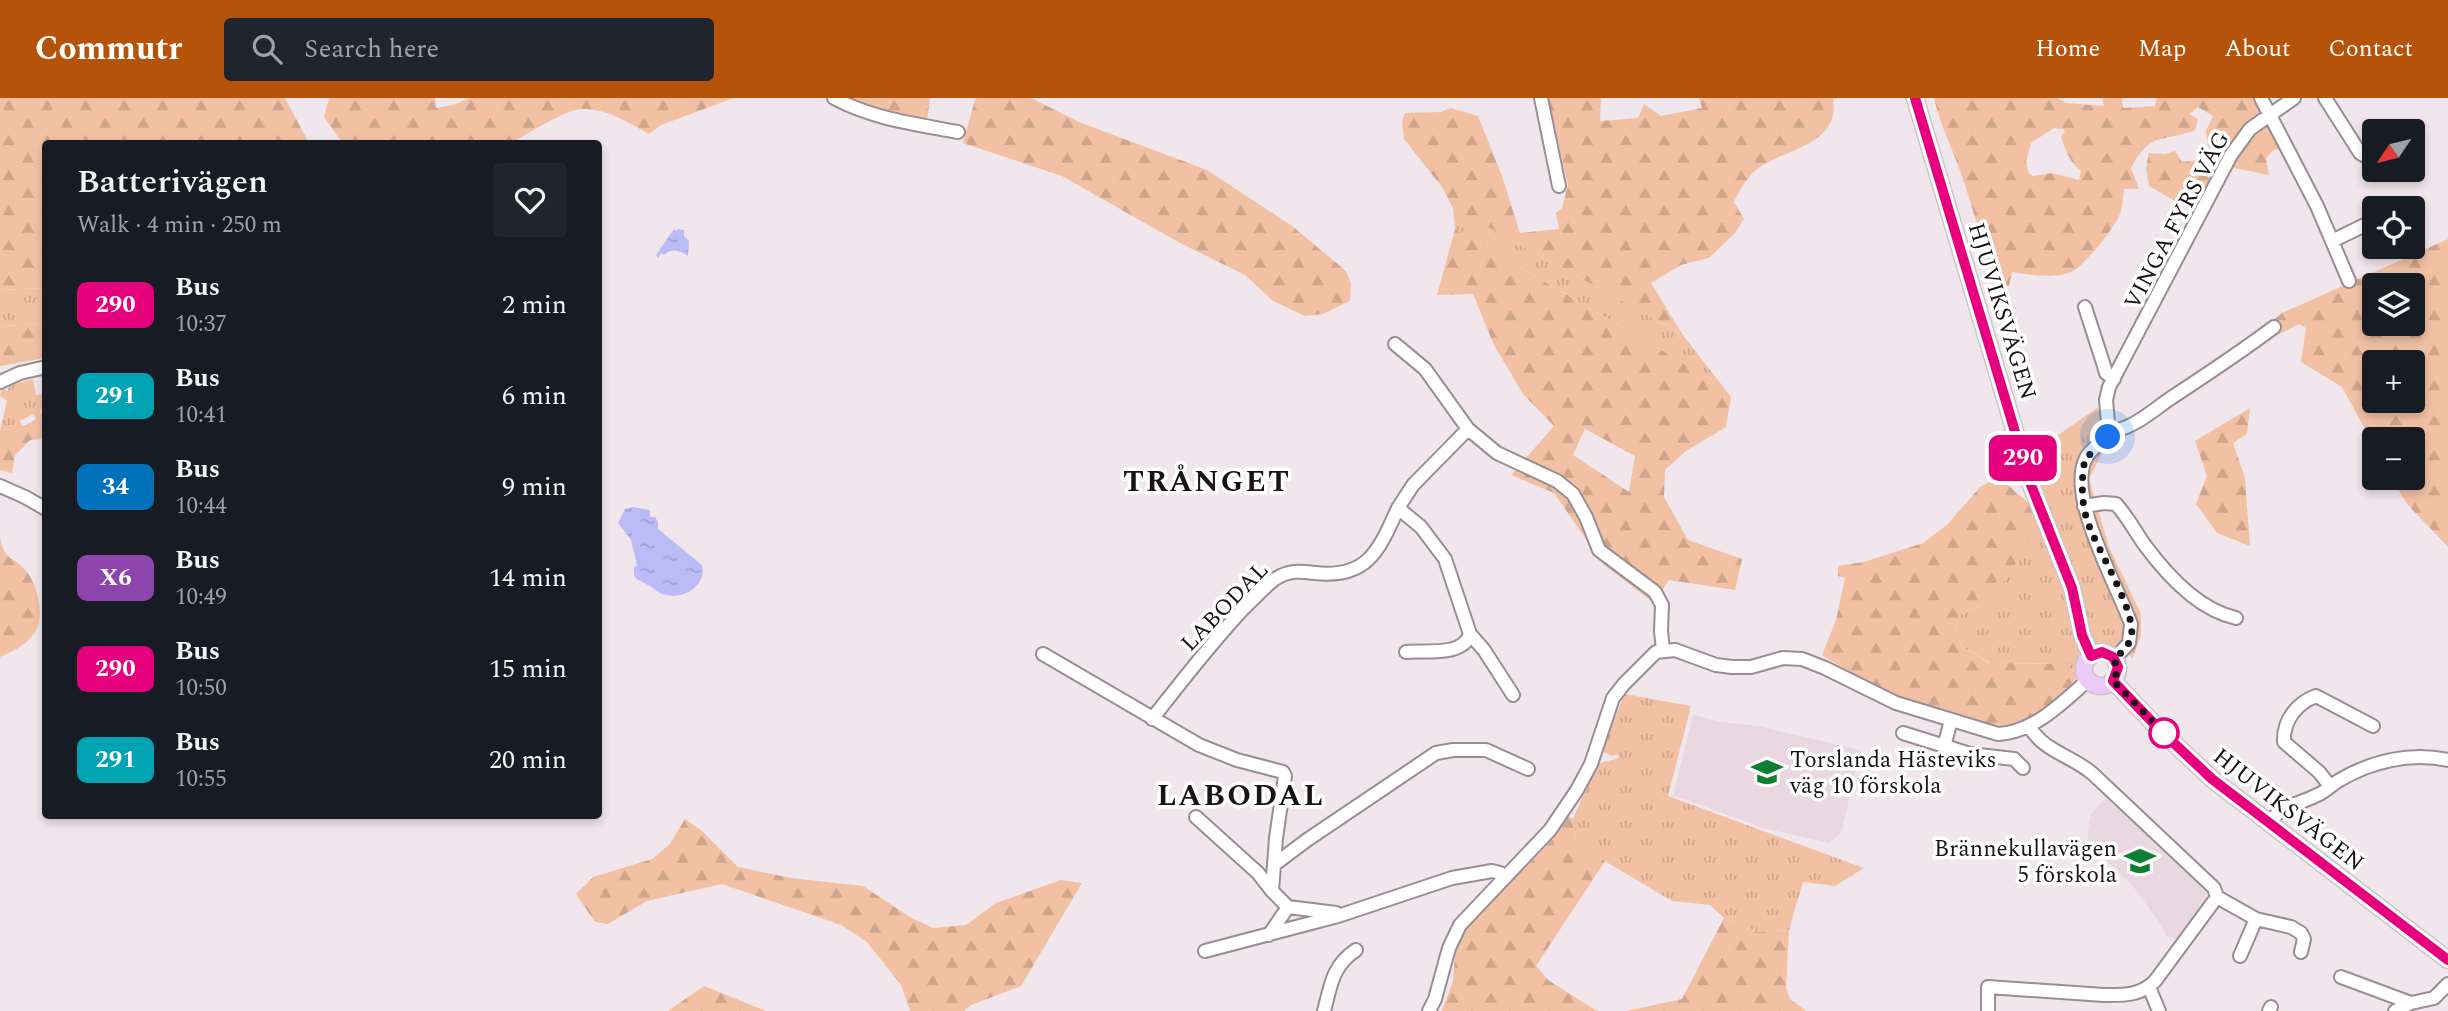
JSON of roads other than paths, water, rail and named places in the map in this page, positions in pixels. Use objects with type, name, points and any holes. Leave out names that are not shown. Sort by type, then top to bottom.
[{"type":"main road","name":"HJUVIKSVÄGEN","points":[[1915,98],[2031,485],[2069,578],[2082,635],[2091,656],[2085,667],[2088,680]]},
{"type":"main road","points":[[2088,680],[2100,686],[2113,681],[2118,670],[2114,659],[2102,652],[2091,656]]},
{"type":"main road","name":"HJUVIKSVÄGEN","points":[[2113,681],[2194,762],[2448,960]]},
{"type":"street","points":[[834,98],[887,118],[958,132]]},
{"type":"street","points":[[1541,98],[1559,186]]},
{"type":"street","points":[[2262,98],[2317,206],[2349,281]]},
{"type":"street","name":"VINGA FYRS VÄG","points":[[2110,431],[2106,400],[2114,379],[2231,155],[2250,129],[2294,98]]},
{"type":"street","points":[[2325,98],[2362,153]]},
{"type":"street","points":[[2332,241],[2362,226]]},
{"type":"street","name":"VINGA FYRS VÄG","points":[[2085,307],[2106,373],[2114,379]]},
{"type":"street","points":[[2114,659],[2126,649],[2132,624],[2089,526],[2082,486],[2085,459],[2108,437],[2110,431],[2125,428],[2141,418],[2274,327]]},
{"type":"street","points":[[1395,344],[1431,376],[1468,429],[1497,453],[1557,481],[1573,494],[1586,517],[1599,550],[1655,592],[1660,599],[1663,649]]},
{"type":"street","points":[[0,382],[20,373],[42,368]]},
{"type":"street","name":"LABODAL","points":[[1152,719],[1223,630],[1272,581],[1288,571],[1337,574],[1370,560],[1413,485],[1468,429]]},
{"type":"street","points":[[0,486],[42,507]]},
{"type":"street","points":[[2084,506],[2116,504],[2146,546],[2175,579],[2213,609],[2224,616],[2236,618]]},
{"type":"street","points":[[1398,508],[1421,527],[1445,559],[1470,634],[1484,650],[1513,695]]},
{"type":"street","points":[[1406,652],[1459,648],[1469,639],[1470,634]]},
{"type":"street","points":[[1429,1011],[1442,982],[1449,947],[1456,931],[1550,830],[1591,764],[1608,708],[1617,691],[1652,655],[1663,649],[1675,650],[1716,665],[1732,667],[1751,667],[1783,658],[1802,659],[1896,703],[1998,734],[2015,732],[2029,726],[2088,680]]},
{"type":"street","points":[[1043,654],[1152,719],[1218,753],[1283,772],[1285,776],[1272,891]]},
{"type":"street","points":[[2330,786],[2319,772],[2284,742],[2285,729],[2291,714],[2298,705],[2316,696],[2373,726]]},
{"type":"street","points":[[1944,747],[1951,720]]},
{"type":"street","points":[[2029,726],[2040,743],[2079,762],[2093,774],[2214,888],[2217,897],[2256,919],[2291,926],[2301,933],[2304,939],[2301,952]]},
{"type":"street","points":[[1903,733],[1979,756],[2014,758],[2023,768]]},
{"type":"street","points":[[1275,864],[1436,753],[1486,750],[1528,769]]},
{"type":"street","points":[[2269,823],[2286,807],[2313,797],[2368,766],[2418,756],[2448,760]]},
{"type":"street","points":[[1196,817],[1258,873],[1287,907],[1336,913],[1338,916]]},
{"type":"street","points":[[1205,951],[1338,916],[1452,878],[1492,871],[1506,877]]},
{"type":"street","points":[[1988,1011],[1988,987],[2123,995],[2149,987],[2217,897]]},
{"type":"street","points":[[1269,935],[1287,907]]},
{"type":"street","points":[[2241,956],[2256,919]]},
{"type":"street","points":[[1324,1011],[1338,966],[1343,958],[1356,950]]},
{"type":"street","points":[[2341,977],[2411,1003]]},
{"type":"street","points":[[2395,1011],[2411,1003],[2434,998],[2448,984]]},
{"type":"street","points":[[2149,987],[2159,1011]]},
{"type":"water","points":[[674,229],[684,230],[684,236],[689,241],[688,256],[673,250],[664,255],[661,253],[658,258],[656,255]]},
{"type":"water","points":[[633,507],[650,510],[650,517],[655,517],[658,522],[658,529],[702,565],[701,579],[693,589],[680,595],[666,595],[635,577],[634,568],[637,565],[631,540],[618,523],[625,509]]},
{"type":"waterway","points":[[2373,772],[2404,764]]},
{"type":"waterway","points":[[2145,996],[2152,1011]]},
{"type":"place","name":"Torslanda Hästeviks väg 10 förskola","points":[[1767,772]]},
{"type":"place","name":"Brännekullavägen 5 förskola","points":[[2140,861]]},
{"type":"district","name":"TRÅNGET","points":[[1207,481]]},
{"type":"district","name":"LABODAL","points":[[1241,795]]}]
